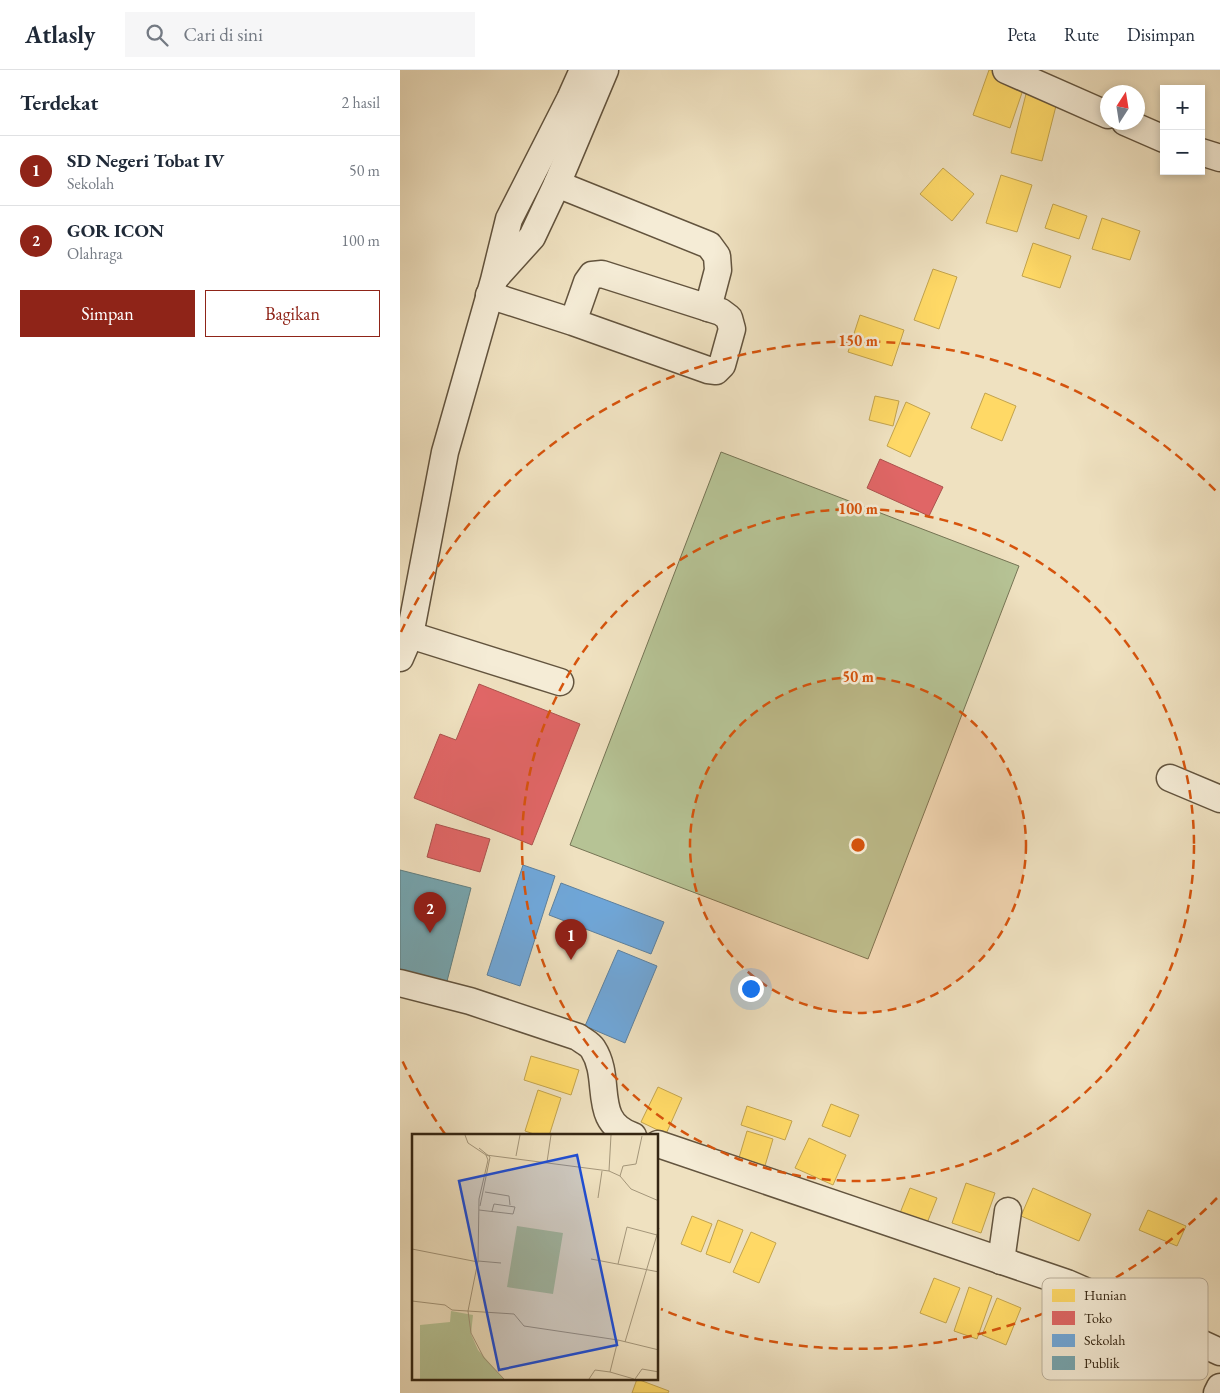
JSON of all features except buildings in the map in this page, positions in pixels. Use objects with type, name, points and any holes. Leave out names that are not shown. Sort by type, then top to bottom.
[{"type":"street","points":[[560,682],[404,644],[445,452],[492,287],[509,219],[583,70]]},
{"type":"street","points":[[492,287],[532,237],[605,70]]},
{"type":"street","points":[[1013,71],[1100,111]]},
{"type":"street","points":[[1143,130],[1160,137]]},
{"type":"street","points":[[1205,153],[1220,158]]},
{"type":"street","points":[[556,184],[709,245],[717,256],[718,270],[708,308]]},
{"type":"street","points":[[492,287],[573,322],[708,370],[716,371],[722,365],[732,329],[730,318],[721,312],[602,274],[592,275],[587,282],[573,322]]},
{"type":"street","points":[[1170,778],[1220,800]]},
{"type":"street","points":[[400,983],[470,1001],[578,1037],[592,1048],[601,1067],[606,1112],[612,1122],[629,1134]]},
{"type":"street","points":[[659,1144],[1051,1278]]},
{"type":"street","points":[[1001,1262],[1008,1211]]},
{"type":"street","points":[[1208,1346],[1220,1352]]},
{"type":"street","points":[[1217,1393],[1220,1387]]},
{"type":"green space","points":[[721,452],[1019,566],[868,959],[570,845]]},
{"type":"place","name":"GOR ICON","points":[[430,933]]},
{"type":"place","name":"SD Negeri Tobat IV","points":[[571,960]]}]
